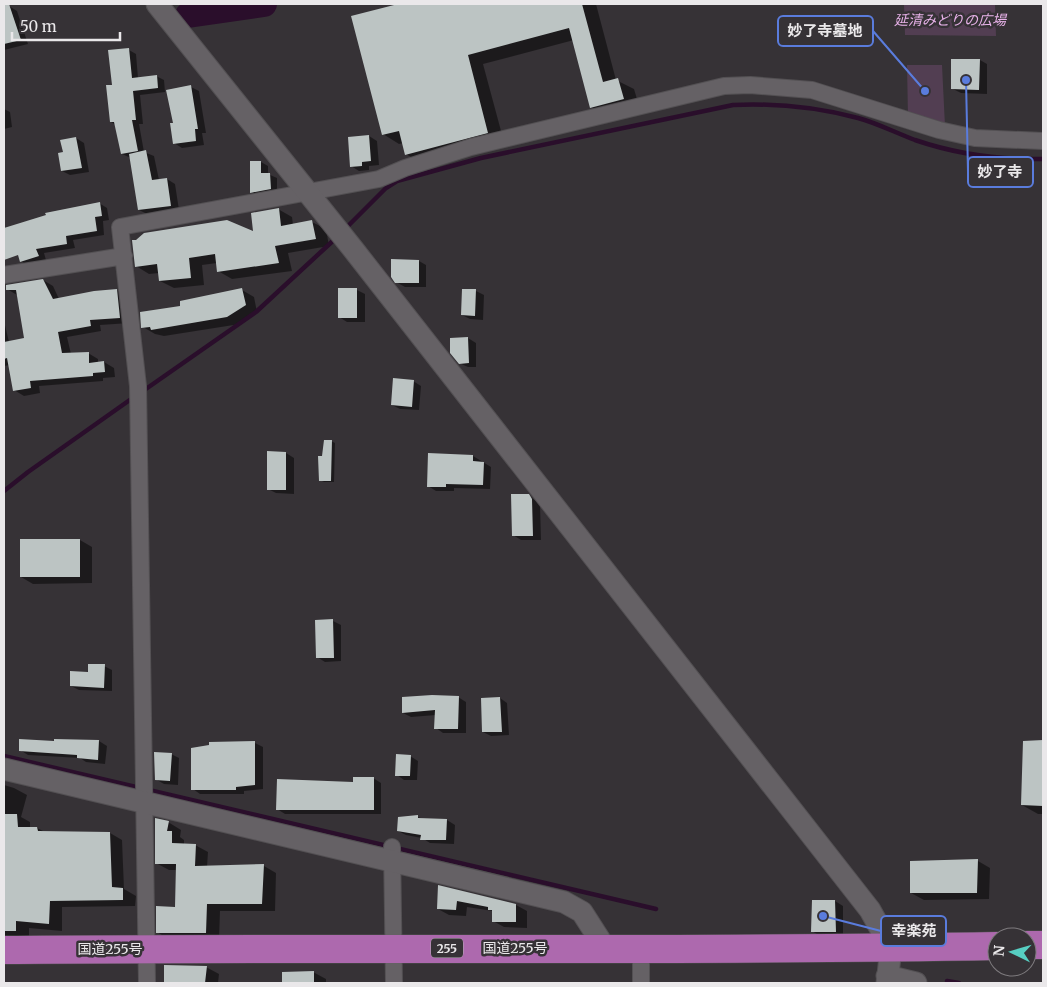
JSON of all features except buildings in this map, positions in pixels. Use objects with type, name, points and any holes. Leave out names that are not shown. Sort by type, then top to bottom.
[{"type":"highway","name":"国道255号","points":[[4,950],[641,948],[758,950],[987,946]]},
{"type":"street","points":[[158,4],[307,194],[353,249],[870,910],[891,948],[887,980],[916,983]]},
{"type":"street","points":[[146,983],[138,386],[120,227],[307,194],[379,179],[405,168],[471,147],[724,86],[750,85],[812,90],[939,130],[966,136],[1043,141]]},
{"type":"street","points":[[4,276],[124,256]]},
{"type":"street","points":[[4,769],[144,793],[564,902],[582,912],[605,948]]},
{"type":"street","points":[[392,856],[394,983]]},
{"type":"street","points":[[641,948],[641,983]]},
{"type":"green space","name":"延清みどりの広場","points":[[904,4],[995,4],[996,36],[905,35]]},
{"type":"green space","points":[[907,65],[942,65],[945,126],[908,117]]},
{"type":"waterway","points":[[188,15],[264,4]]},
{"type":"waterway","points":[[345,229],[386,188],[397,181],[481,158],[733,105],[780,105],[827,111],[865,120],[915,140],[946,149],[994,157],[1043,159]]},
{"type":"waterway","points":[[143,391],[256,312],[336,238]]},
{"type":"waterway","points":[[4,491],[134,397]]},
{"type":"waterway","points":[[4,756],[656,909]]},
{"type":"waterway","points":[[947,981],[959,983]]},
{"type":"place","name":"妙了寺","points":[[966,80]]},
{"type":"place","name":"妙了寺墓地","points":[[925,91]]},
{"type":"place","name":"幸楽苑","points":[[823,916]]}]
